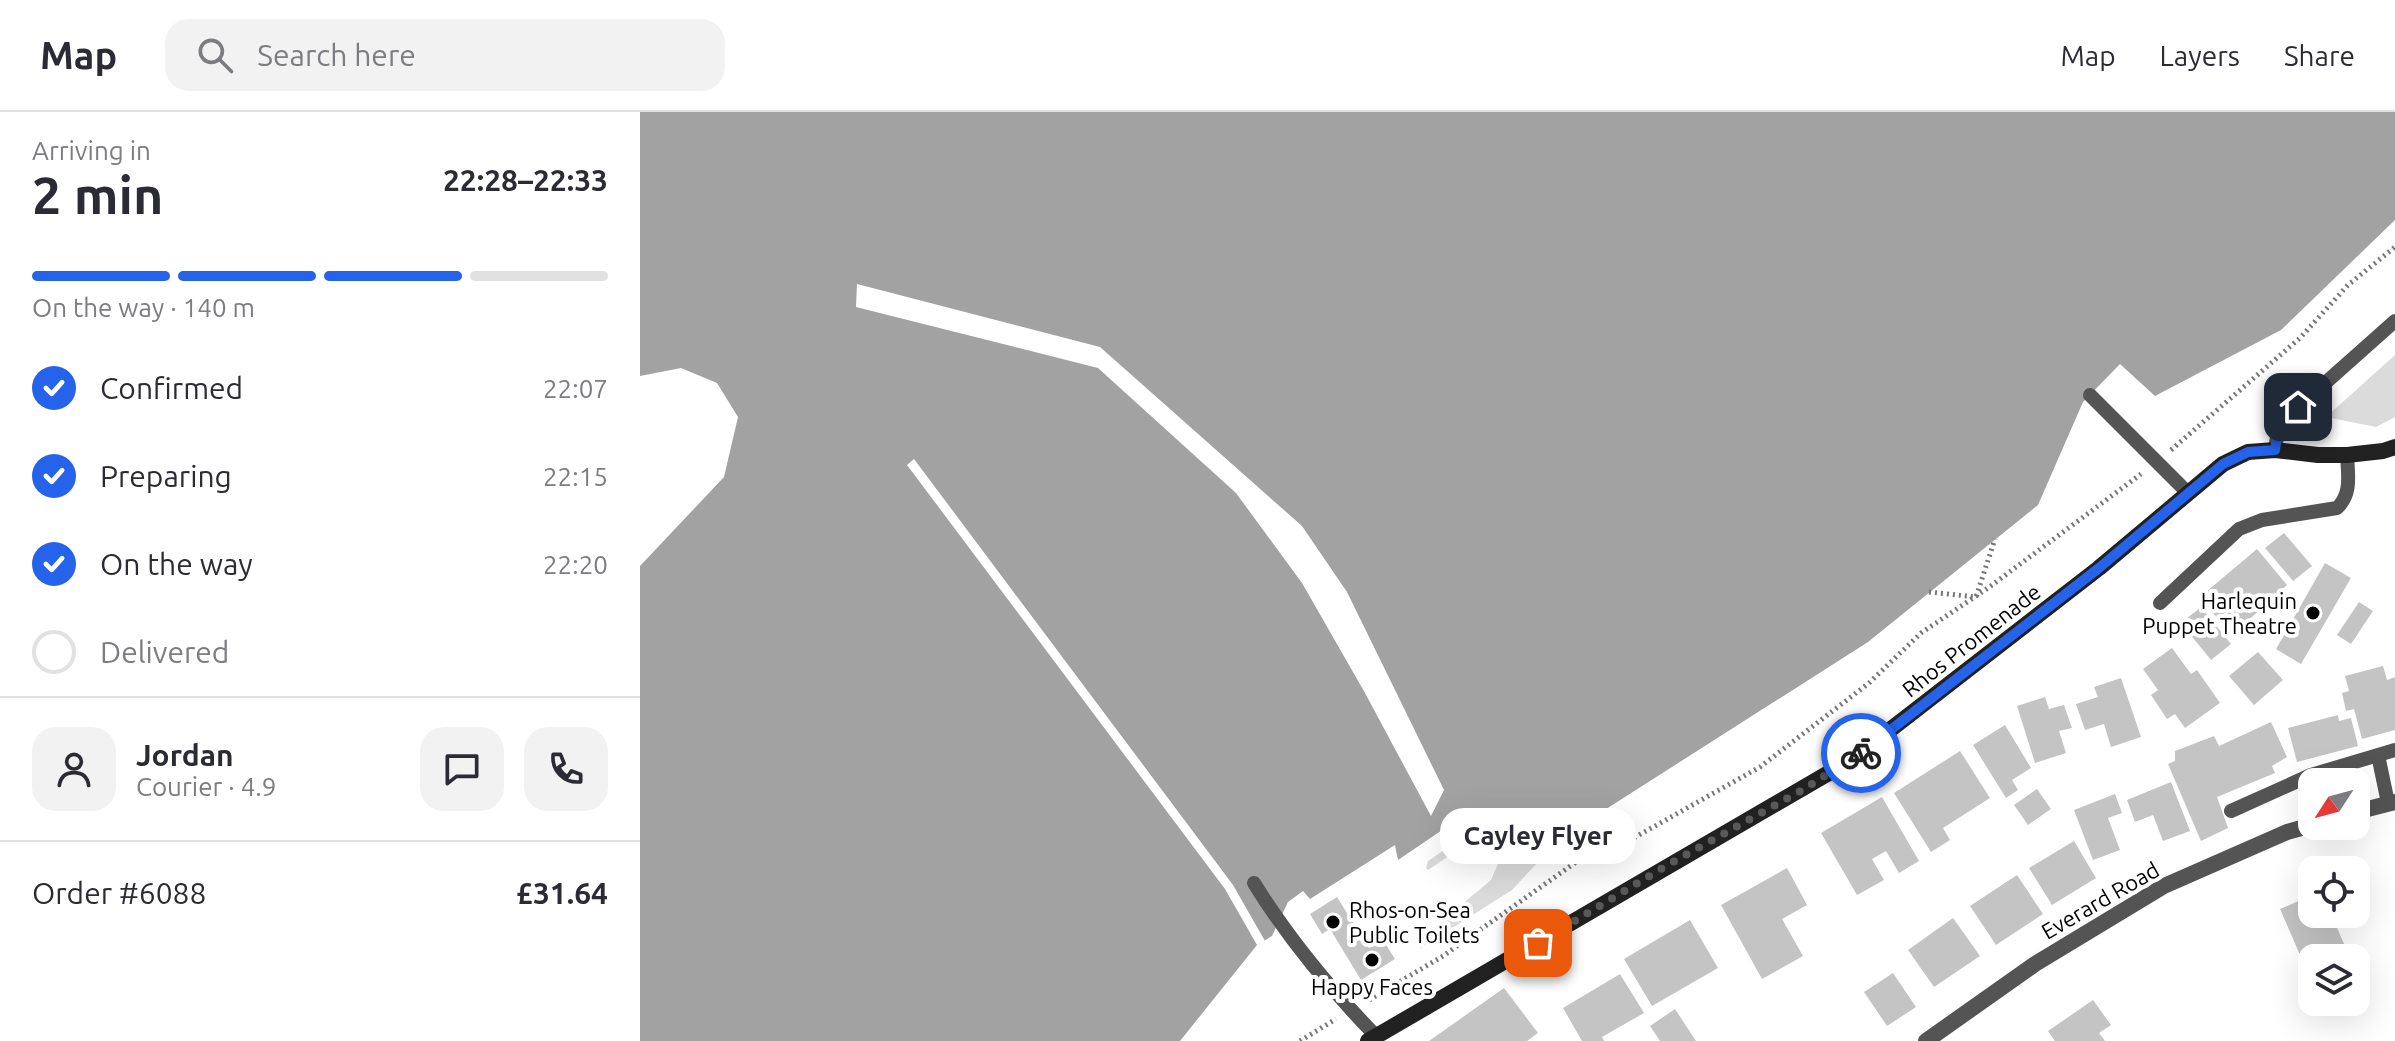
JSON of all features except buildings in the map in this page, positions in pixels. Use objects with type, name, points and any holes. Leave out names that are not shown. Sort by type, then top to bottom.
[{"type":"street","name":"Rhos Promenade","points":[[1372,1039],[1851,760],[2099,568],[2223,464],[2248,452],[2275,450],[2347,455],[2395,447]]},
{"type":"street","points":[[2370,808],[2392,802]]},
{"type":"street","name":"Everard Road","points":[[1926,1041],[2035,964],[2164,886],[2298,829]]},
{"type":"lane","points":[[2275,450],[2279,424],[2395,321]]},
{"type":"lane","points":[[2090,395],[2188,493]]},
{"type":"lane","points":[[2160,603],[2239,529],[2262,520],[2337,508],[2346,500],[2349,483],[2347,455]]},
{"type":"lane","points":[[2231,811],[2311,775],[2395,750]]},
{"type":"lane","points":[[2378,755],[2392,802]]},
{"type":"lane","points":[[1254,883],[1279,922],[1372,1039]]},
{"type":"path","points":[[1300,1041],[1443,956],[1579,860],[1623,844],[1760,767],[1869,683],[1921,633],[1976,597],[2157,461],[2300,338],[2348,285],[2395,247]]},
{"type":"path","points":[[1976,597],[1995,539]]},
{"type":"path","points":[[1929,592],[1976,597]]},
{"type":"shaded area","points":[[640,112],[2395,112],[2395,220],[2281,330],[2155,396],[2120,364],[2083,402],[2038,505],[1868,642],[1603,811],[1553,828],[1499,812],[1451,824],[1398,860],[1395,845],[1310,899],[1303,891],[1288,902],[1272,936],[1257,945],[1180,1041],[640,1041]]},
{"type":"shaded area","points":[[2395,355],[2395,417],[2376,427],[2326,417]]},
{"type":"shaded area","points":[[1493,829],[1503,829],[1518,844],[1502,843],[1497,839],[1458,850],[1428,870],[1426,868],[1428,861],[1456,842]]},
{"type":"shaded area","points":[[1500,859],[1538,862],[1512,890],[1419,949],[1442,921],[1491,880]]},
{"type":"pier","points":[[857,284],[1100,347],[1302,526],[1347,592],[1444,790],[1431,816],[1302,583],[1236,493],[1098,368],[856,307]]},
{"type":"pier","points":[[681,368],[717,383],[738,417],[724,477],[640,566],[640,376]]},
{"type":"pier","points":[[914,459],[1233,885],[1265,941],[1257,945],[1225,889],[907,465]]},
{"type":"way so far","points":[[1538,943],[1861,753]]},
{"type":"place","name":"Harlequin Puppet Theatre","points":[[2313,613]]},
{"type":"place","name":"Rhos-on-Sea Public Toilets","points":[[1333,922]]},
{"type":"place","name":"Cayley Flyer","points":[[1538,943]]},
{"type":"place","name":"Happy Faces","points":[[1372,960]]},
{"type":"route","points":[[1861,753],[2099,568],[2223,464],[2248,452],[2275,450],[2279,424],[2298,407]]}]
